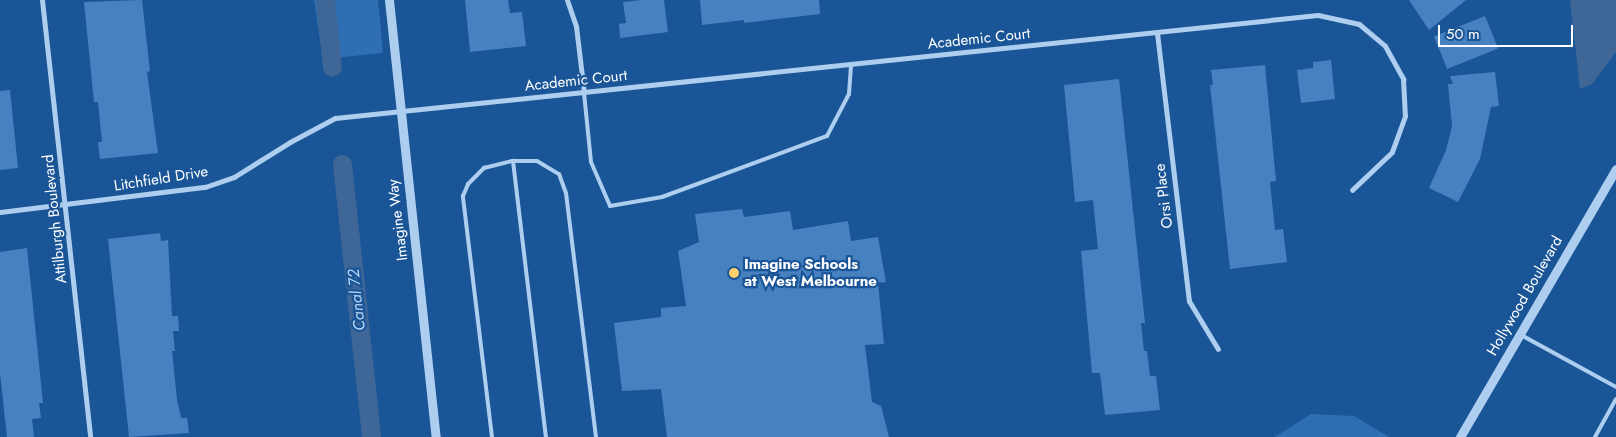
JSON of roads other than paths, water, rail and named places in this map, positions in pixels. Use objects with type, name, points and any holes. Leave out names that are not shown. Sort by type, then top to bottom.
[{"type":"street","name":"Attilburgh Boulevard","points":[[42,0],[66,204],[90,437]]},
{"type":"street","name":"Imagine Way","points":[[389,0],[399,110],[436,437]]},
{"type":"street","points":[[567,0],[576,26],[584,93]]},
{"type":"street","name":"Academic Court","points":[[399,110],[584,93],[1318,15],[1359,24],[1385,46],[1403,79],[1405,116],[1392,152],[1352,190]]},
{"type":"street","name":"Orsi Place","points":[[1157,33],[1189,301],[1218,349]]},
{"type":"street","name":"Litchfield Drive","points":[[0,212],[205,187],[234,177],[290,142],[335,118],[399,110]]},
{"type":"street","name":"Hollywood Boulevard","points":[[1460,437],[1616,169]]},
{"type":"lane","points":[[584,93],[591,162],[610,206],[662,197],[827,136],[849,94],[851,65]]},
{"type":"lane","points":[[513,161],[546,437]]},
{"type":"lane","points":[[492,437],[464,196],[468,184],[484,168],[513,161],[546,164],[563,182],[596,437]]},
{"type":"lane","points":[[1519,334],[1616,387]]},
{"type":"lane","points":[[1595,437],[1616,399]]},
{"type":"waterway","name":"Canal 72","points":[[325,0],[332,67]]},
{"type":"waterway","name":"Canal 72","points":[[342,164],[371,437]]},
{"type":"place","name":"Imagine Schools at West Melbourne","points":[[734,273]]}]
